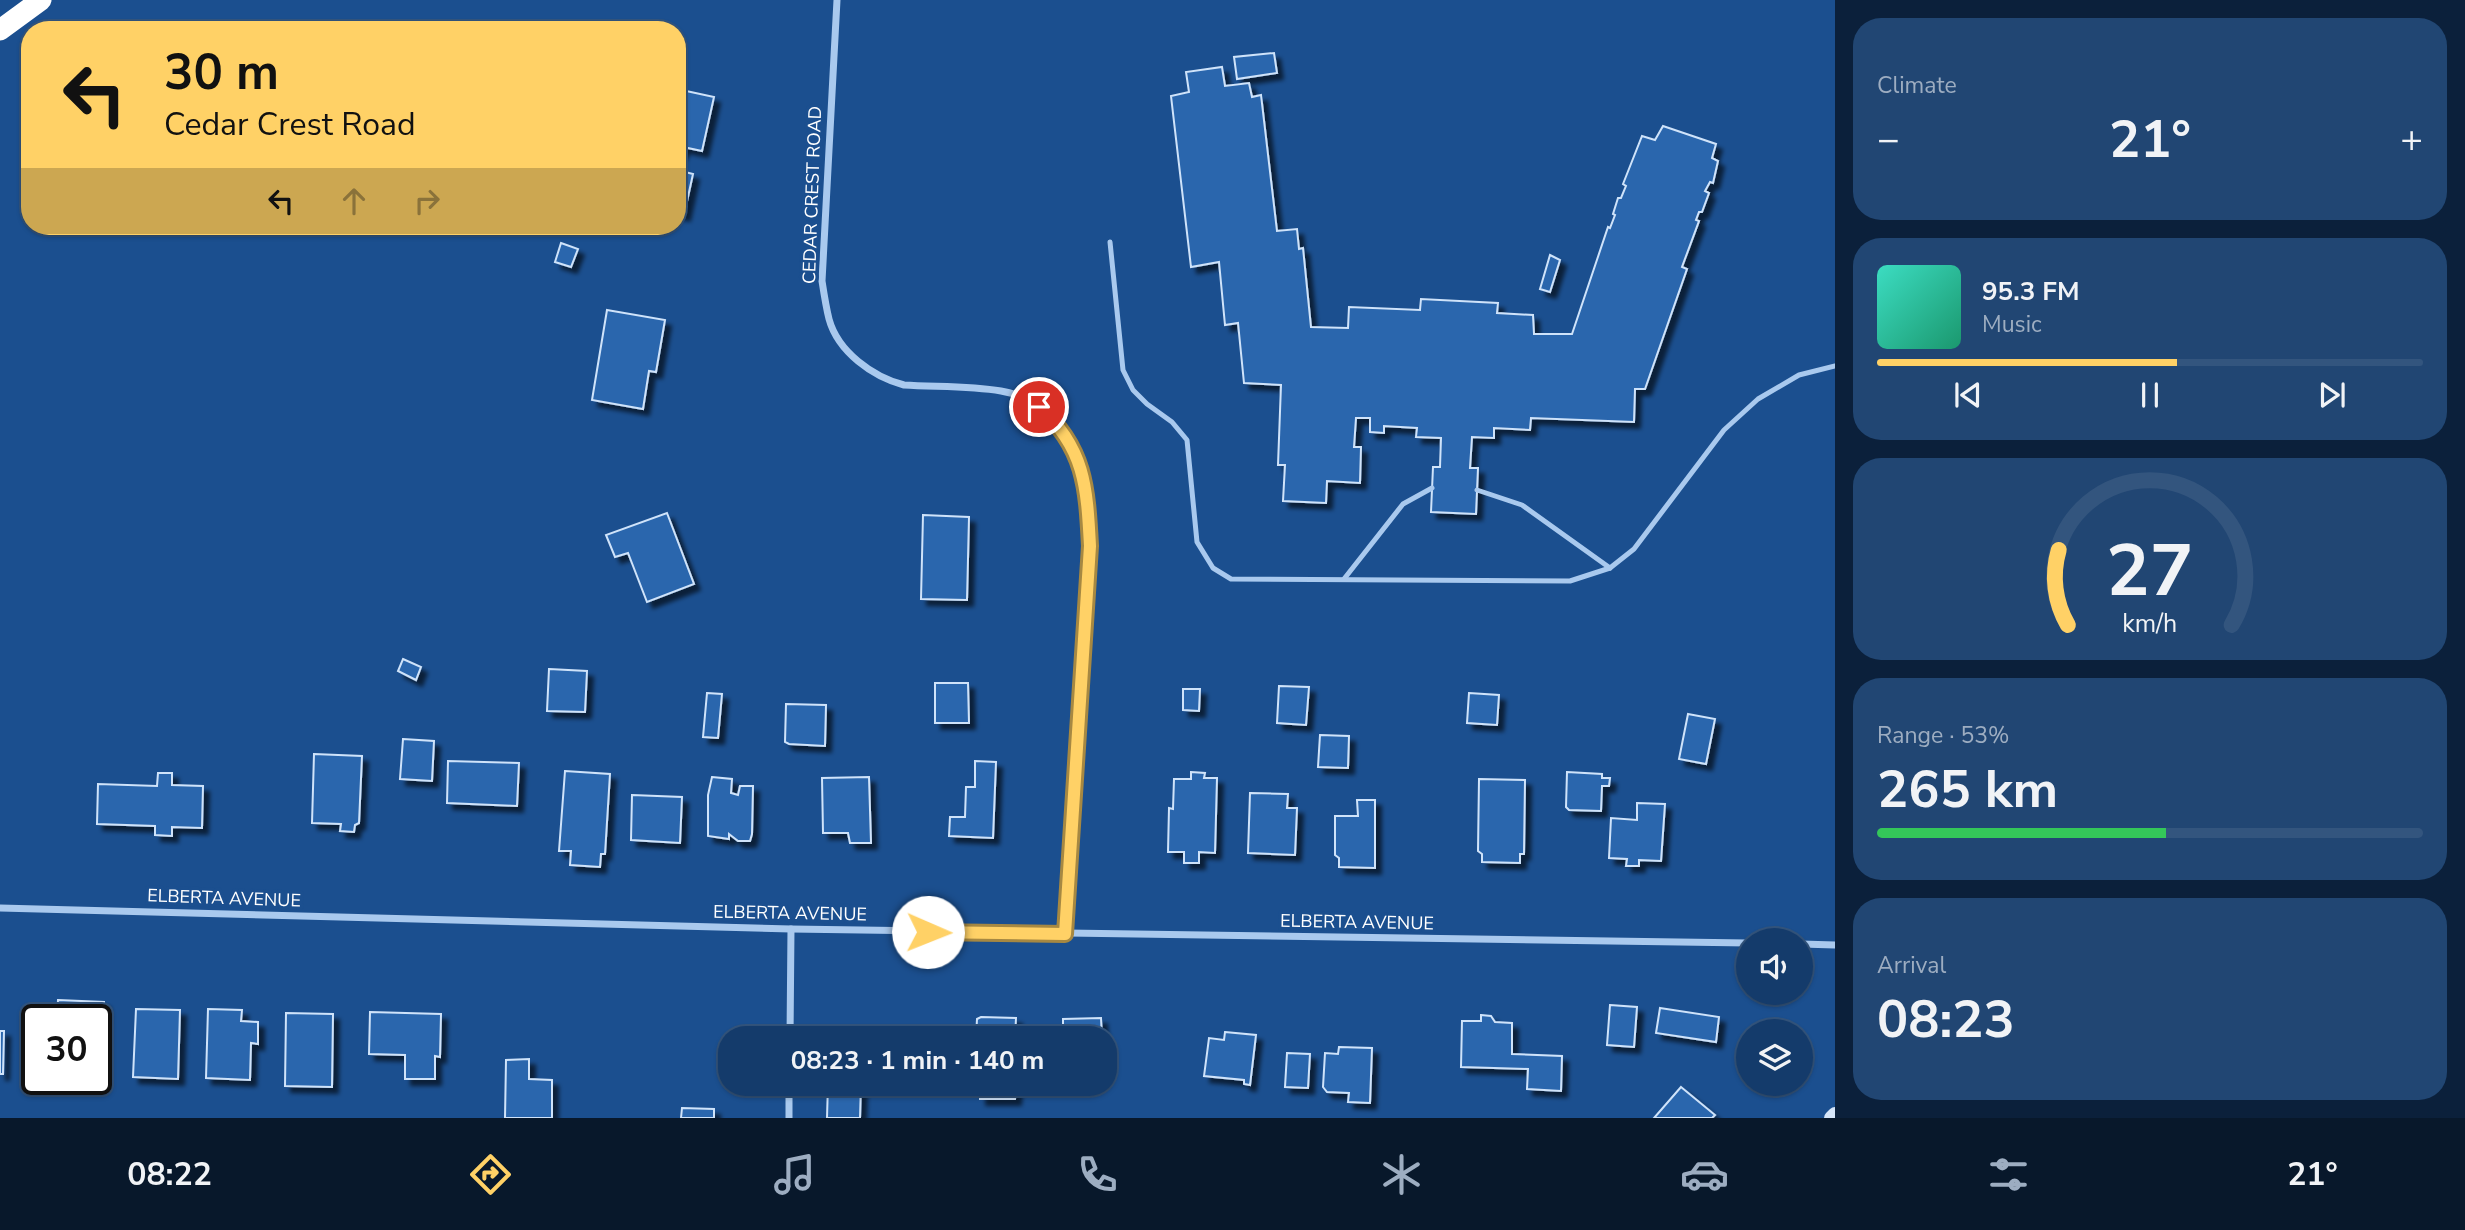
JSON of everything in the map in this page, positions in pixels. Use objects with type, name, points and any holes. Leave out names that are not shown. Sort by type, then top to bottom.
[{"type":"highway","points":[[0,30],[41,0]]},
{"type":"main road","points":[[1831,1118],[1835,1114]]},
{"type":"street","name":"CEDAR CREST ROAD","points":[[837,0],[822,282],[830,322],[838,338],[854,357],[888,381],[904,385],[1001,391],[1039,407],[1055,421],[1067,437],[1077,454],[1083,476],[1088,498],[1090,546],[1065,934]]},
{"type":"street","name":"ELBERTA AVENUE","points":[[0,908],[791,929],[1736,943]]},
{"type":"street","points":[[790,1026],[791,929]]},
{"type":"street","points":[[1813,944],[1835,944]]},
{"type":"street","points":[[789,1096],[789,1118]]},
{"type":"lane","points":[[1110,242],[1123,370],[1133,390],[1172,422],[1187,440],[1197,542],[1213,568],[1231,579],[1570,581],[1610,568],[1634,550],[1724,430],[1758,399],[1799,375],[1835,366]]},
{"type":"lane","points":[[1344,579],[1403,504],[1432,488]]},
{"type":"lane","points":[[1477,490],[1522,505],[1610,568]]},
{"type":"building","points":[[1274,53],[1277,73],[1237,79],[1234,57]]},
{"type":"building","points":[[1222,67],[1225,86],[1249,83],[1252,97],[1261,95],[1277,231],[1297,229],[1299,249],[1303,248],[1311,327],[1348,328],[1349,307],[1420,310],[1421,299],[1498,303],[1497,313],[1533,315],[1534,334],[1572,334],[1642,136],[1655,140],[1663,126],[1716,144],[1712,158],[1718,161],[1713,183],[1710,182],[1705,191],[1709,193],[1696,220],[1699,221],[1682,267],[1687,269],[1645,389],[1635,389],[1634,422],[1531,418],[1530,430],[1494,428],[1494,438],[1472,437],[1470,468],[1478,468],[1476,514],[1431,512],[1433,467],[1440,467],[1441,438],[1416,437],[1417,428],[1384,426],[1384,433],[1370,432],[1370,418],[1356,418],[1354,447],[1361,447],[1360,483],[1327,481],[1326,503],[1283,501],[1285,465],[1278,465],[1281,385],[1244,383],[1238,323],[1225,325],[1219,262],[1191,267],[1171,96],[1189,92],[1186,72]]},
{"type":"building","points":[[686,91],[714,97],[702,151],[686,148]]},
{"type":"building","points":[[686,172],[693,174],[686,206]]},
{"type":"building","points":[[561,243],[578,249],[571,267],[555,262]]},
{"type":"building","points":[[1550,255],[1560,260],[1550,292],[1540,289]]},
{"type":"building","points":[[607,310],[665,320],[656,372],[649,371],[643,409],[592,400]]},
{"type":"building","points":[[667,513],[694,584],[647,602],[628,553],[615,557],[606,535]]},
{"type":"building","points":[[923,515],[969,517],[967,600],[921,599]]},
{"type":"building","points":[[403,659],[421,667],[416,680],[398,671]]},
{"type":"building","points":[[549,669],[587,671],[585,712],[547,711]]},
{"type":"building","points":[[935,683],[968,683],[969,723],[935,723]]},
{"type":"building","points":[[1279,686],[1309,687],[1306,725],[1277,723]]},
{"type":"building","points":[[1183,689],[1200,689],[1199,711],[1183,710]]},
{"type":"building","points":[[707,693],[722,694],[718,738],[703,737]]},
{"type":"building","points":[[1469,693],[1499,695],[1497,725],[1467,723]]},
{"type":"building","points":[[786,704],[826,705],[825,746],[785,742]]},
{"type":"building","points":[[1688,714],[1715,719],[1706,764],[1679,759]]},
{"type":"building","points":[[1320,735],[1349,736],[1348,768],[1318,767]]},
{"type":"building","points":[[403,739],[434,741],[432,781],[400,779]]},
{"type":"building","points":[[314,754],[362,756],[359,823],[355,825],[354,832],[340,831],[341,824],[312,823]]},
{"type":"building","points":[[448,761],[519,763],[517,806],[447,803]]},
{"type":"building","points":[[975,761],[996,762],[993,838],[949,836],[950,817],[965,817],[966,787],[975,787]]},
{"type":"building","points":[[565,771],[610,774],[605,854],[601,854],[600,867],[570,865],[571,851],[559,851]]},
{"type":"building","points":[[1191,772],[1205,773],[1204,778],[1217,778],[1215,853],[1199,852],[1199,863],[1184,863],[1184,852],[1168,852],[1169,808],[1173,809],[1174,779],[1191,779]]},
{"type":"building","points":[[1567,772],[1602,774],[1602,778],[1610,778],[1609,786],[1602,786],[1601,811],[1569,810],[1566,807]]},
{"type":"building","points":[[158,773],[172,773],[172,785],[203,786],[202,828],[172,827],[172,836],[155,835],[155,826],[97,824],[98,784],[157,786]]},
{"type":"building","points":[[712,777],[732,779],[731,793],[738,795],[740,786],[753,786],[750,841],[738,841],[729,834],[729,839],[708,836],[708,795]]},
{"type":"building","points":[[869,777],[871,843],[850,843],[848,833],[823,833],[822,778]]},
{"type":"building","points":[[1479,779],[1525,780],[1524,854],[1520,854],[1520,863],[1482,862],[1482,854],[1478,851]]},
{"type":"building","points":[[1250,793],[1288,794],[1287,808],[1297,808],[1295,855],[1248,853]]},
{"type":"building","points":[[632,795],[682,797],[680,843],[631,840]]},
{"type":"building","points":[[1357,800],[1375,800],[1375,868],[1339,867],[1339,858],[1335,855],[1335,816],[1358,816]]},
{"type":"building","points":[[1637,803],[1665,804],[1661,861],[1639,860],[1639,866],[1626,866],[1627,859],[1609,858],[1611,818],[1637,820]]},
{"type":"building","points":[[58,1000],[104,1002],[104,1004],[58,1004]]},
{"type":"building","points":[[1610,1005],[1637,1007],[1634,1047],[1607,1045]]},
{"type":"building","points":[[1660,1008],[1719,1017],[1716,1042],[1656,1033]]},
{"type":"building","points":[[136,1009],[180,1010],[178,1079],[133,1077]]},
{"type":"building","points":[[208,1009],[242,1010],[241,1021],[258,1022],[258,1044],[251,1043],[250,1080],[206,1078]]},
{"type":"building","points":[[370,1012],[441,1014],[440,1057],[435,1056],[435,1079],[405,1079],[405,1055],[369,1054]]},
{"type":"building","points":[[286,1013],[333,1014],[332,1087],[285,1086]]},
{"type":"building","points":[[1481,1015],[1491,1016],[1495,1022],[1512,1023],[1512,1054],[1562,1056],[1561,1091],[1527,1089],[1528,1069],[1461,1067],[1462,1021],[1481,1021]]},
{"type":"building","points":[[1016,1018],[1016,1026],[977,1026],[977,1019]]},
{"type":"building","points":[[1101,1018],[1101,1026],[1063,1026],[1063,1019]]},
{"type":"building","points":[[0,1031],[4,1031],[3,1074],[0,1074]]},
{"type":"building","points":[[1225,1032],[1256,1035],[1250,1085],[1244,1084],[1244,1080],[1204,1076],[1209,1038],[1224,1040]]},
{"type":"building","points":[[1339,1047],[1372,1048],[1370,1103],[1348,1102],[1349,1093],[1327,1092],[1323,1087],[1325,1053],[1338,1054]]},
{"type":"building","points":[[1287,1053],[1310,1054],[1308,1088],[1285,1087]]},
{"type":"building","points":[[529,1059],[529,1079],[552,1080],[552,1118],[505,1118],[506,1060]]},
{"type":"building","points":[[1681,1087],[1715,1115],[1712,1118],[1654,1118]]},
{"type":"building","points":[[828,1096],[861,1096],[860,1118],[827,1118]]},
{"type":"building","points":[[980,1096],[1015,1096],[1015,1099],[980,1099]]},
{"type":"building","points":[[682,1108],[714,1109],[714,1118],[681,1118]]},
{"type":"route","points":[[928,932],[1065,934],[1090,546],[1088,498],[1077,454],[1055,421],[1039,407]]}]
